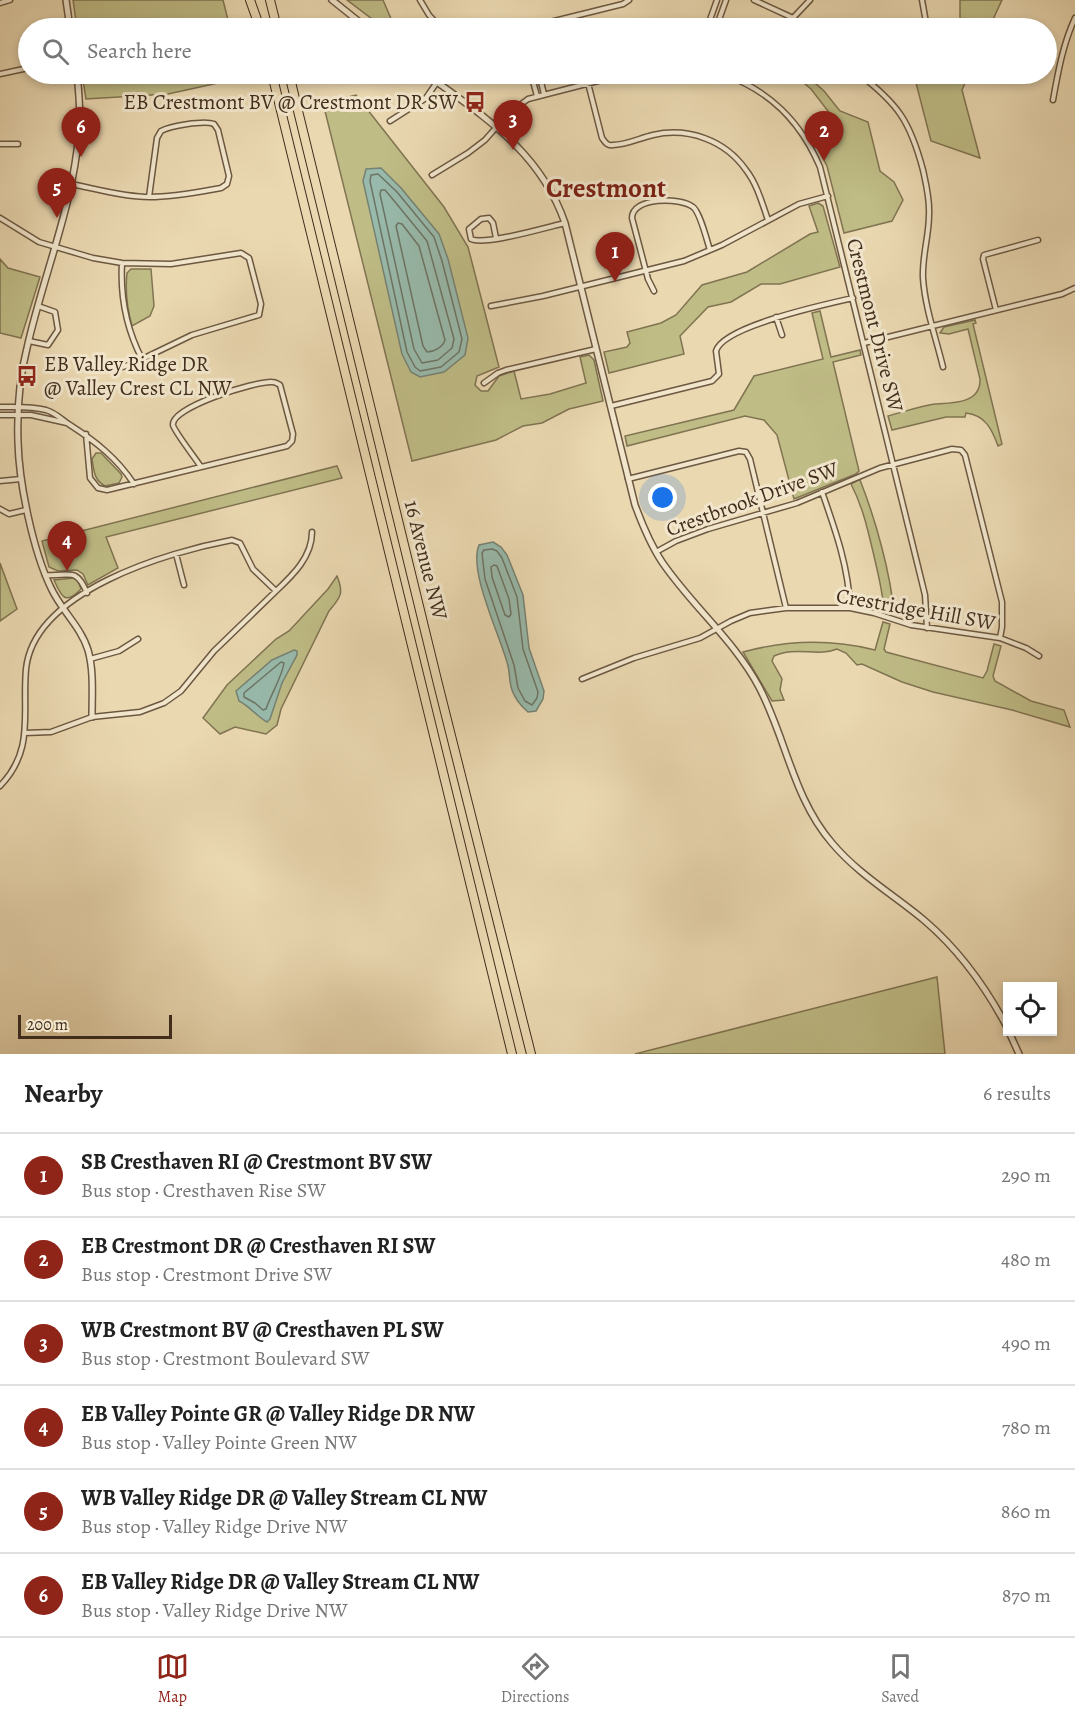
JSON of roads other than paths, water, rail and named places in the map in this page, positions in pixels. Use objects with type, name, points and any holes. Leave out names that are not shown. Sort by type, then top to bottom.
[{"type":"highway","points":[[252,0],[257,18]]},
{"type":"highway","points":[[270,0],[274,18]]},
{"type":"highway","name":"16 Avenue NW","points":[[274,84],[512,1054]]},
{"type":"highway","name":"16 Avenue NW","points":[[291,84],[531,1054]]},
{"type":"street","points":[[0,3],[10,0]]},
{"type":"street","points":[[66,0],[69,18]]},
{"type":"street","points":[[332,0],[354,18]]},
{"type":"street","points":[[420,0],[432,18]]},
{"type":"street","points":[[567,18],[623,4],[629,0]]},
{"type":"street","points":[[711,18],[717,0]]},
{"type":"street","points":[[720,18],[726,0]]},
{"type":"street","points":[[754,0],[793,18],[810,0]]},
{"type":"street","points":[[922,0],[925,18]]},
{"type":"street","points":[[1057,77],[1068,33],[1075,18]]},
{"type":"street","points":[[0,74],[18,70]]},
{"type":"street","points":[[77,84],[79,127],[71,184],[56,248],[28,341],[18,407],[18,445],[21,479],[45,575],[62,609],[83,639],[90,659],[92,717]]},
{"type":"street","points":[[390,121],[426,98],[436,84]]},
{"type":"street","points":[[440,84],[510,137],[534,164],[556,199],[565,223],[640,520],[665,566],[742,659],[759,686],[796,782],[820,828],[830,842],[859,871],[939,934],[981,985],[1003,1022]]},
{"type":"street","points":[[534,84],[537,96]]},
{"type":"street","points":[[542,84],[544,94]]},
{"type":"street","points":[[432,175],[486,140],[514,108],[537,96],[584,84]]},
{"type":"street","points":[[588,84],[605,142],[612,146],[672,133],[693,134],[711,140],[728,151],[747,170],[768,220]]},
{"type":"street","name":"Crestmont Drive SW","points":[[746,84],[761,92],[789,116],[815,155],[828,196],[894,464],[925,595],[927,628]]},
{"type":"street","points":[[873,84],[897,108],[911,131],[918,152],[929,202],[923,277],[943,367]]},
{"type":"street","points":[[1053,100],[1056,84]]},
{"type":"street","points":[[71,184],[149,197],[221,188],[227,184],[229,176],[218,130],[214,124],[206,122],[161,131],[157,138],[149,197]]},
{"type":"street","points":[[0,144],[18,144]]},
{"type":"street","points":[[491,306],[581,287],[684,261],[799,204],[828,196]]},
{"type":"street","points":[[654,291],[646,271],[632,214],[635,208],[666,200],[691,205],[697,212],[710,250]]},
{"type":"street","points":[[0,218],[28,236],[56,248],[122,264],[162,265],[244,254],[249,258],[261,304],[260,313],[254,318],[192,334],[116,369]]},
{"type":"street","points":[[496,238],[493,223],[489,218],[482,219],[469,229],[468,235],[474,241],[496,238],[565,223]]},
{"type":"street","points":[[996,310],[982,259],[984,255],[1038,240]]},
{"type":"street","points":[[122,264],[125,317],[142,359]]},
{"type":"street","points":[[864,343],[1062,294],[1075,288]]},
{"type":"street","points":[[610,406],[714,379],[720,371],[716,351],[718,345],[747,328],[776,317],[853,298]]},
{"type":"street","points":[[28,341],[48,345],[58,330],[55,312],[39,306]]},
{"type":"street","points":[[776,317],[782,335]]},
{"type":"street","points":[[484,382],[506,370],[596,349]]},
{"type":"street","points":[[86,434],[90,477],[96,486],[107,490],[287,446],[291,443],[293,434],[280,385],[270,382],[229,392],[178,414],[174,419],[174,428],[201,467]]},
{"type":"street","points":[[0,407],[44,410],[60,416],[110,455],[134,484]]},
{"type":"street","points":[[0,415],[31,415],[67,423]]},
{"type":"street","name":"Crestbrook Drive SW","points":[[656,552],[676,541],[708,529],[764,514],[894,464],[952,449],[961,450],[1002,602],[1000,639]]},
{"type":"street","points":[[628,479],[739,451],[746,452],[750,459],[786,608]]},
{"type":"street","points":[[0,481],[21,479]]},
{"type":"street","points":[[822,492],[842,555],[848,582],[850,608]]},
{"type":"street","points":[[0,508],[9,514],[28,510]]},
{"type":"street","points":[[26,733],[51,732],[92,717],[140,712],[171,698],[191,681],[214,651],[298,568],[309,551],[312,532]]},
{"type":"street","points":[[0,786],[16,764],[26,733],[28,655],[37,634],[47,621],[62,609],[131,567],[235,540],[241,545],[253,569],[276,591]]},
{"type":"street","points":[[176,554],[184,585]]},
{"type":"street","points":[[45,575],[75,575],[81,579],[87,593]]},
{"type":"street","name":"Crestridge Hill SW","points":[[582,679],[634,658],[690,643],[750,613],[786,608],[850,608],[927,628],[1000,639],[1026,648],[1039,656]]},
{"type":"street","points":[[90,659],[119,651],[138,639]]},
{"type":"street","points":[[1011,1036],[1019,1054]]},
{"type":"water","points":[[381,168],[401,188],[439,234],[448,259],[468,338],[465,355],[444,372],[420,377],[411,372],[402,354],[363,181],[366,169]]},
{"type":"water","points":[[493,542],[507,555],[523,595],[529,648],[544,691],[543,699],[536,711],[528,712],[513,693],[508,666],[481,588],[477,557],[479,545]]},
{"type":"water","points":[[294,650],[297,651],[297,655],[282,683],[267,722],[239,701],[236,691],[272,660]]},
{"type":"place","name":"EB Crestmont BV @ Crestmont DR SW","points":[[475,102]]},
{"type":"place","name":"WB Crestmont BV @ Cresthaven PL SW","points":[[513,150]]},
{"type":"place","name":"EB Valley Ridge DR @ Valley Stream CL NW","points":[[81,157]]},
{"type":"place","name":"EB Crestmont DR @ Cresthaven RI SW","points":[[824,161]]},
{"type":"place","name":"WB Valley Ridge DR @ Valley Stream CL NW","points":[[57,218]]},
{"type":"place","name":"SB Cresthaven RI @ Crestmont BV SW","points":[[615,282]]},
{"type":"place","name":"EB Valley Ridge DR @ Valley Crest CL NW","points":[[27,376]]},
{"type":"place","name":"EB Valley Pointe GR @ Valley Ridge DR NW","points":[[67,571]]},
{"type":"district","name":"Crestmont","points":[[606,188]]}]
